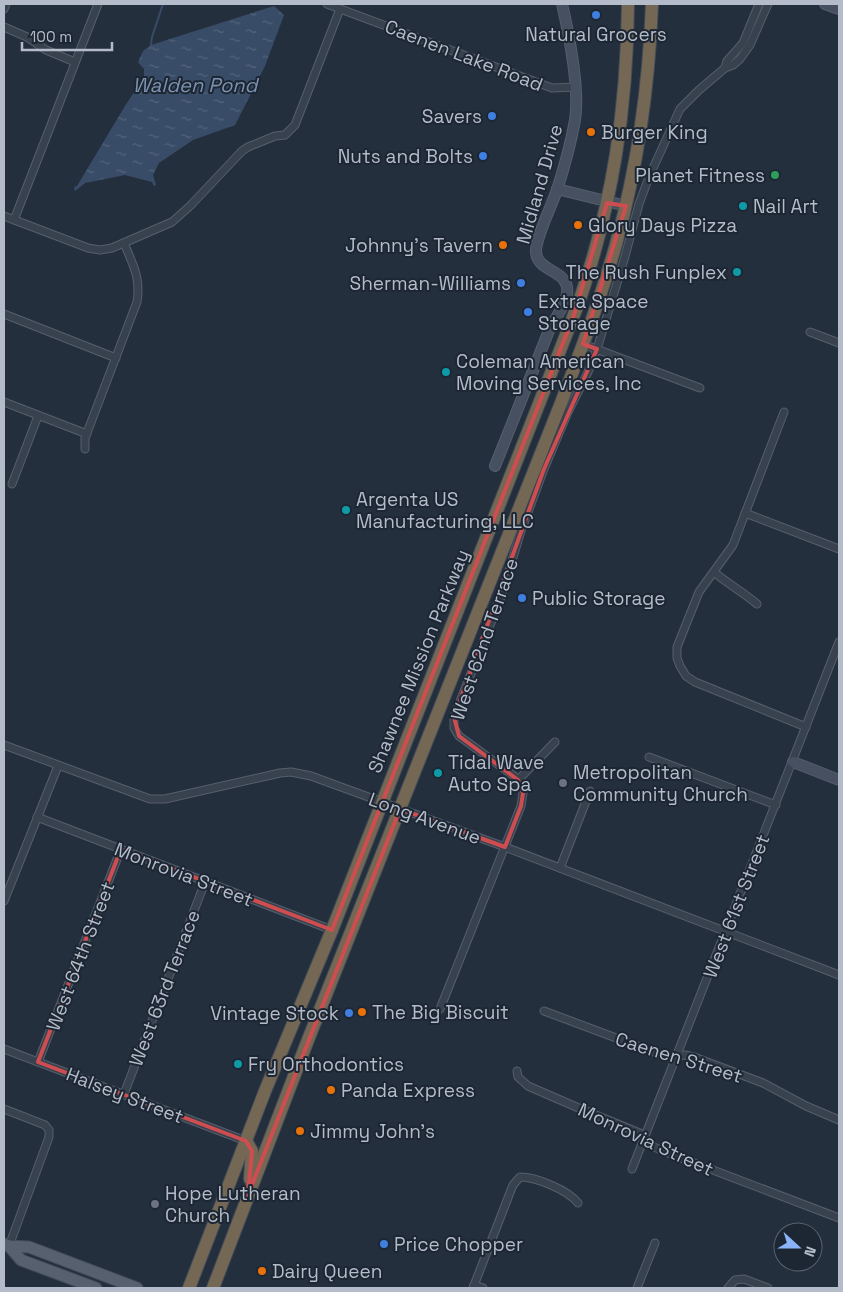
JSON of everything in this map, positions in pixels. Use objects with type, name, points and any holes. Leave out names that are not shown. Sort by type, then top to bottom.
[{"type":"highway","name":"Shawnee Mission Parkway","points":[[189,1288],[456,616],[574,315],[589,272],[608,203],[622,116],[628,4]]},
{"type":"highway","name":"Shawnee Mission Parkway","points":[[212,1288],[473,621],[572,374],[604,284],[626,206],[644,109],[652,4]]},
{"type":"highway","points":[[574,315],[583,344]]},
{"type":"highway","points":[[562,345],[572,374]]},
{"type":"highway","points":[[464,594],[467,612],[473,621]]},
{"type":"highway","points":[[456,616],[461,632],[462,649]]},
{"type":"highway","points":[[246,1141],[252,1151],[248,1195]]},
{"type":"main road","points":[[6,1245],[29,1247],[137,1288]]},
{"type":"main road","points":[[6,1245],[22,1260],[96,1288]]},
{"type":"main road","points":[[73,1280],[78,1266]]},
{"type":"street","points":[[4,9],[6,4]]},
{"type":"street","points":[[14,220],[98,4]]},
{"type":"street","name":"Caenen Lake Road","points":[[327,4],[552,88],[575,87]]},
{"type":"street","name":"Midland Drive","points":[[495,466],[550,328],[562,308],[567,294],[564,280],[559,274],[540,263],[536,251],[557,189],[575,120],[575,87],[562,4]]},
{"type":"street","name":"West 62nd Terrace","points":[[725,68],[727,61],[743,43],[760,4]]},
{"type":"street","name":"West 62nd Terrace","points":[[518,780],[459,736],[454,728],[454,717],[501,597],[521,531],[547,462],[597,349],[639,204],[667,137],[685,103],[725,68],[733,65],[746,52],[755,36],[768,4]]},
{"type":"street","points":[[825,4],[839,9]]},
{"type":"street","points":[[4,216],[88,248],[100,250],[112,248],[172,222],[179,217],[242,150],[275,136],[293,132],[340,9]]},
{"type":"street","points":[[4,27],[27,37],[46,50],[75,62]]},
{"type":"street","points":[[557,189],[626,206]]},
{"type":"street","points":[[85,448],[87,434],[137,302],[138,278],[124,243]]},
{"type":"street","points":[[4,314],[116,358]]},
{"type":"street","points":[[810,332],[839,343]]},
{"type":"street","points":[[583,344],[700,388]]},
{"type":"street","points":[[4,402],[87,434]]},
{"type":"street","points":[[784,412],[733,545],[699,592],[678,647],[676,658],[686,676],[695,682],[806,726]]},
{"type":"street","points":[[12,484],[38,416]]},
{"type":"street","points":[[745,513],[839,549]]},
{"type":"street","points":[[714,572],[730,586],[743,592],[757,604]]},
{"type":"street","name":"West 61st Street","points":[[632,1169],[678,1056],[839,642]]},
{"type":"street","points":[[440,1009],[523,800],[522,785],[518,780],[555,742]]},
{"type":"street","name":"Long Avenue","points":[[4,745],[150,799],[165,799],[272,774],[291,772],[311,776],[505,847],[839,974]]},
{"type":"street","points":[[649,757],[776,805]]},
{"type":"street","points":[[793,762],[839,780]]},
{"type":"street","points":[[4,901],[58,766]]},
{"type":"street","points":[[560,868],[590,791]]},
{"type":"street","name":"Monrovia Street","points":[[37,817],[332,930]]},
{"type":"street","name":"West 64th Street","points":[[38,1062],[121,849]]},
{"type":"street","name":"West 63rd Terrace","points":[[124,1094],[206,882]]},
{"type":"street","name":"Caenen Street","points":[[544,1011],[667,1057],[685,1055],[694,1057],[763,1083],[806,1106],[839,1120]]},
{"type":"street","name":"Halsey Street","points":[[4,1048],[246,1141]]},
{"type":"street","name":"Monrovia Street","points":[[517,1071],[518,1077],[528,1086],[642,1134],[654,1147],[839,1218]]},
{"type":"street","points":[[4,1109],[45,1125],[49,1137],[6,1245]]},
{"type":"street","points":[[483,1288],[473,1286],[513,1185],[520,1177],[530,1177],[568,1193],[578,1203]]},
{"type":"street","points":[[637,1288],[654,1243]]},
{"type":"street","points":[[728,1288],[735,1280],[744,1279],[768,1288]]},
{"type":"highlighted area","points":[[607,203],[626,206],[583,344],[597,349],[544,469],[454,717],[459,736],[518,780],[523,793],[521,806],[505,847],[400,809],[248,1195],[252,1151],[246,1141],[38,1062],[121,849],[332,930],[574,315]]},
{"type":"water","name":"Walden Pond","points":[[274,6],[284,15],[265,66],[235,125],[193,140],[159,163],[153,175],[156,185],[154,186],[152,182],[125,175],[85,183],[75,191],[74,187],[77,186],[144,77],[144,69],[138,62],[143,51],[151,45]]},
{"type":"waterway","points":[[151,45],[163,4]]},
{"type":"place","name":"Natural Grocers","points":[[596,15]]},
{"type":"place","name":"Savers","points":[[492,116]]},
{"type":"place","name":"Burger King","points":[[591,132]]},
{"type":"place","name":"Nuts and Bolts","points":[[483,156]]},
{"type":"place","name":"Planet Fitness","points":[[775,175]]},
{"type":"place","name":"Nail Art","points":[[743,206]]},
{"type":"place","name":"Glory Days Pizza","points":[[578,225]]},
{"type":"place","name":"Johnny's Tavern","points":[[503,245]]},
{"type":"place","name":"The Rush Funplex","points":[[737,272]]},
{"type":"place","name":"Sherman-Williams","points":[[521,283]]},
{"type":"place","name":"Extra Space Storage","points":[[528,312]]},
{"type":"place","name":"Coleman American Moving Services, Inc","points":[[446,372]]},
{"type":"place","name":"Argenta US Manufacturing, LLC","points":[[346,510]]},
{"type":"place","name":"Public Storage","points":[[522,598]]},
{"type":"place","name":"Tidal Wave Auto Spa","points":[[438,773]]},
{"type":"place","name":"Metropolitan Community Church","points":[[563,783]]},
{"type":"place","name":"The Big Biscuit","points":[[362,1012]]},
{"type":"place","name":"Vintage Stock","points":[[349,1013]]},
{"type":"place","name":"Fry Orthodontics","points":[[238,1064]]},
{"type":"place","name":"Panda Express","points":[[331,1090]]},
{"type":"place","name":"Jimmy John's","points":[[300,1131]]},
{"type":"place","name":"Hope Lutheran Church","points":[[155,1204]]},
{"type":"place","name":"Price Chopper","points":[[384,1244]]},
{"type":"place","name":"Dairy Queen","points":[[262,1271]]}]
